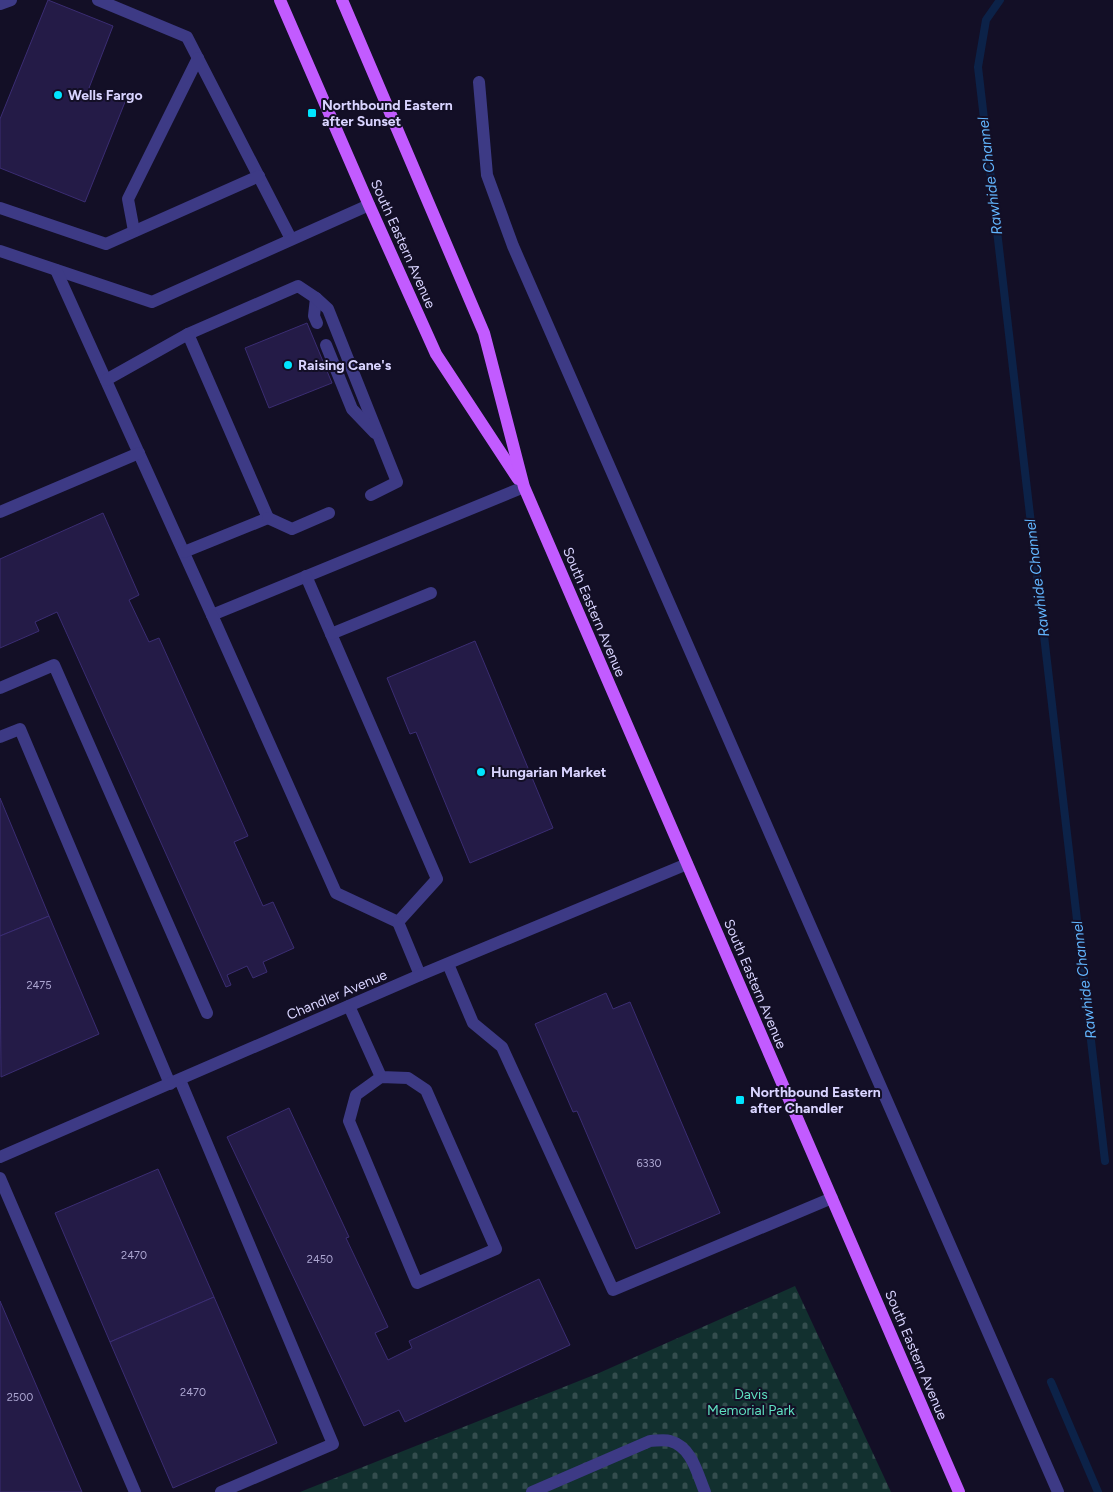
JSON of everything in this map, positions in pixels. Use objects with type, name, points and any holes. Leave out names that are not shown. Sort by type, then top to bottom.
[{"type":"main road","name":"South Eastern Avenue","points":[[280,0],[368,205],[436,354],[524,487]]},
{"type":"main road","name":"South Eastern Avenue","points":[[342,0],[484,333],[524,487],[959,1492]]},
{"type":"street","points":[[0,4],[11,0]]},
{"type":"street","points":[[98,0],[187,38],[291,239]]},
{"type":"street","points":[[134,231],[128,199],[198,58]]},
{"type":"street","points":[[479,82],[487,175],[513,246],[1058,1492]]},
{"type":"street","points":[[0,208],[106,244],[258,176]]},
{"type":"street","points":[[0,251],[152,302],[368,205]]},
{"type":"street","points":[[56,270],[336,894],[398,922],[420,976]]},
{"type":"street","points":[[106,380],[188,334],[298,286],[328,309],[397,482],[370,495]]},
{"type":"street","points":[[316,298],[314,316],[317,323]]},
{"type":"street","points":[[188,334],[268,518],[292,530],[329,513]]},
{"type":"street","points":[[326,345],[352,409],[379,437]]},
{"type":"street","points":[[0,512],[139,453]]},
{"type":"street","points":[[212,615],[524,487]]},
{"type":"street","points":[[184,552],[268,518]]},
{"type":"street","points":[[306,576],[437,879],[398,922]]},
{"type":"street","points":[[331,634],[431,593]]},
{"type":"street","points":[[0,688],[54,665],[207,1013]]},
{"type":"street","points":[[0,737],[20,729],[333,1444],[221,1492]]},
{"type":"street","name":"Chandler Avenue","points":[[0,1157],[349,1006],[687,864]]},
{"type":"street","points":[[448,964],[474,1023],[502,1046],[613,1290],[832,1198]]},
{"type":"street","points":[[349,1006],[381,1077]]},
{"type":"street","points":[[381,1077],[408,1078],[426,1090],[496,1249],[418,1283],[349,1121],[356,1095],[381,1077]]},
{"type":"street","points":[[0,1178],[135,1492]]},
{"type":"street","points":[[532,1492],[650,1441],[668,1440],[682,1446],[690,1457],[705,1492]]},
{"type":"green space","name":"Davis Memorial Park","points":[[795,1286],[891,1492],[300,1492],[599,1373]]},
{"type":"building","name":"Wells Fargo","points":[[48,0],[113,26],[89,88],[125,102],[85,202],[0,168],[0,119]]},
{"type":"building","name":"Raising Cane's","points":[[307,323],[332,383],[269,408],[245,348]]},
{"type":"building","points":[[103,513],[139,595],[129,600],[149,642],[159,638],[248,836],[234,842],[263,906],[273,902],[294,948],[263,962],[267,972],[253,978],[247,966],[227,975],[231,985],[226,987],[57,612],[35,622],[39,631],[0,648],[0,559]]},
{"type":"building","name":"Hungarian Market","points":[[475,641],[553,828],[470,863],[416,732],[410,734],[387,678]]},
{"type":"building","points":[[0,798],[49,916],[0,936]]},
{"type":"building","points":[[49,916],[99,1034],[1,1077],[0,936]]},
{"type":"building","points":[[606,993],[613,1009],[630,1002],[720,1213],[636,1249],[577,1111],[573,1112],[535,1024]]},
{"type":"building","points":[[289,1108],[349,1237],[346,1238],[388,1327],[375,1333],[388,1360],[412,1348],[409,1341],[539,1279],[570,1345],[405,1422],[399,1410],[364,1426],[227,1137]]},
{"type":"building","points":[[158,1169],[214,1297],[110,1342],[55,1213]]},
{"type":"building","points":[[214,1297],[277,1443],[173,1488],[110,1342]]},
{"type":"building","points":[[0,1301],[82,1492],[0,1492]]},
{"type":"waterway","name":"Rawhide Channel","points":[[1000,0],[986,20],[978,67],[1105,1161]]},
{"type":"waterway","name":"Rawhide Channel","points":[[1051,1382],[1098,1492]]},
{"type":"place","name":"Wells Fargo","points":[[58,95]]},
{"type":"place","name":"Northbound Eastern after Sunset","points":[[312,113]]},
{"type":"place","name":"Raising Cane's","points":[[288,365]]},
{"type":"place","name":"Hungarian Market","points":[[481,772]]},
{"type":"place","name":"Northbound Eastern after Chandler","points":[[740,1100]]}]
